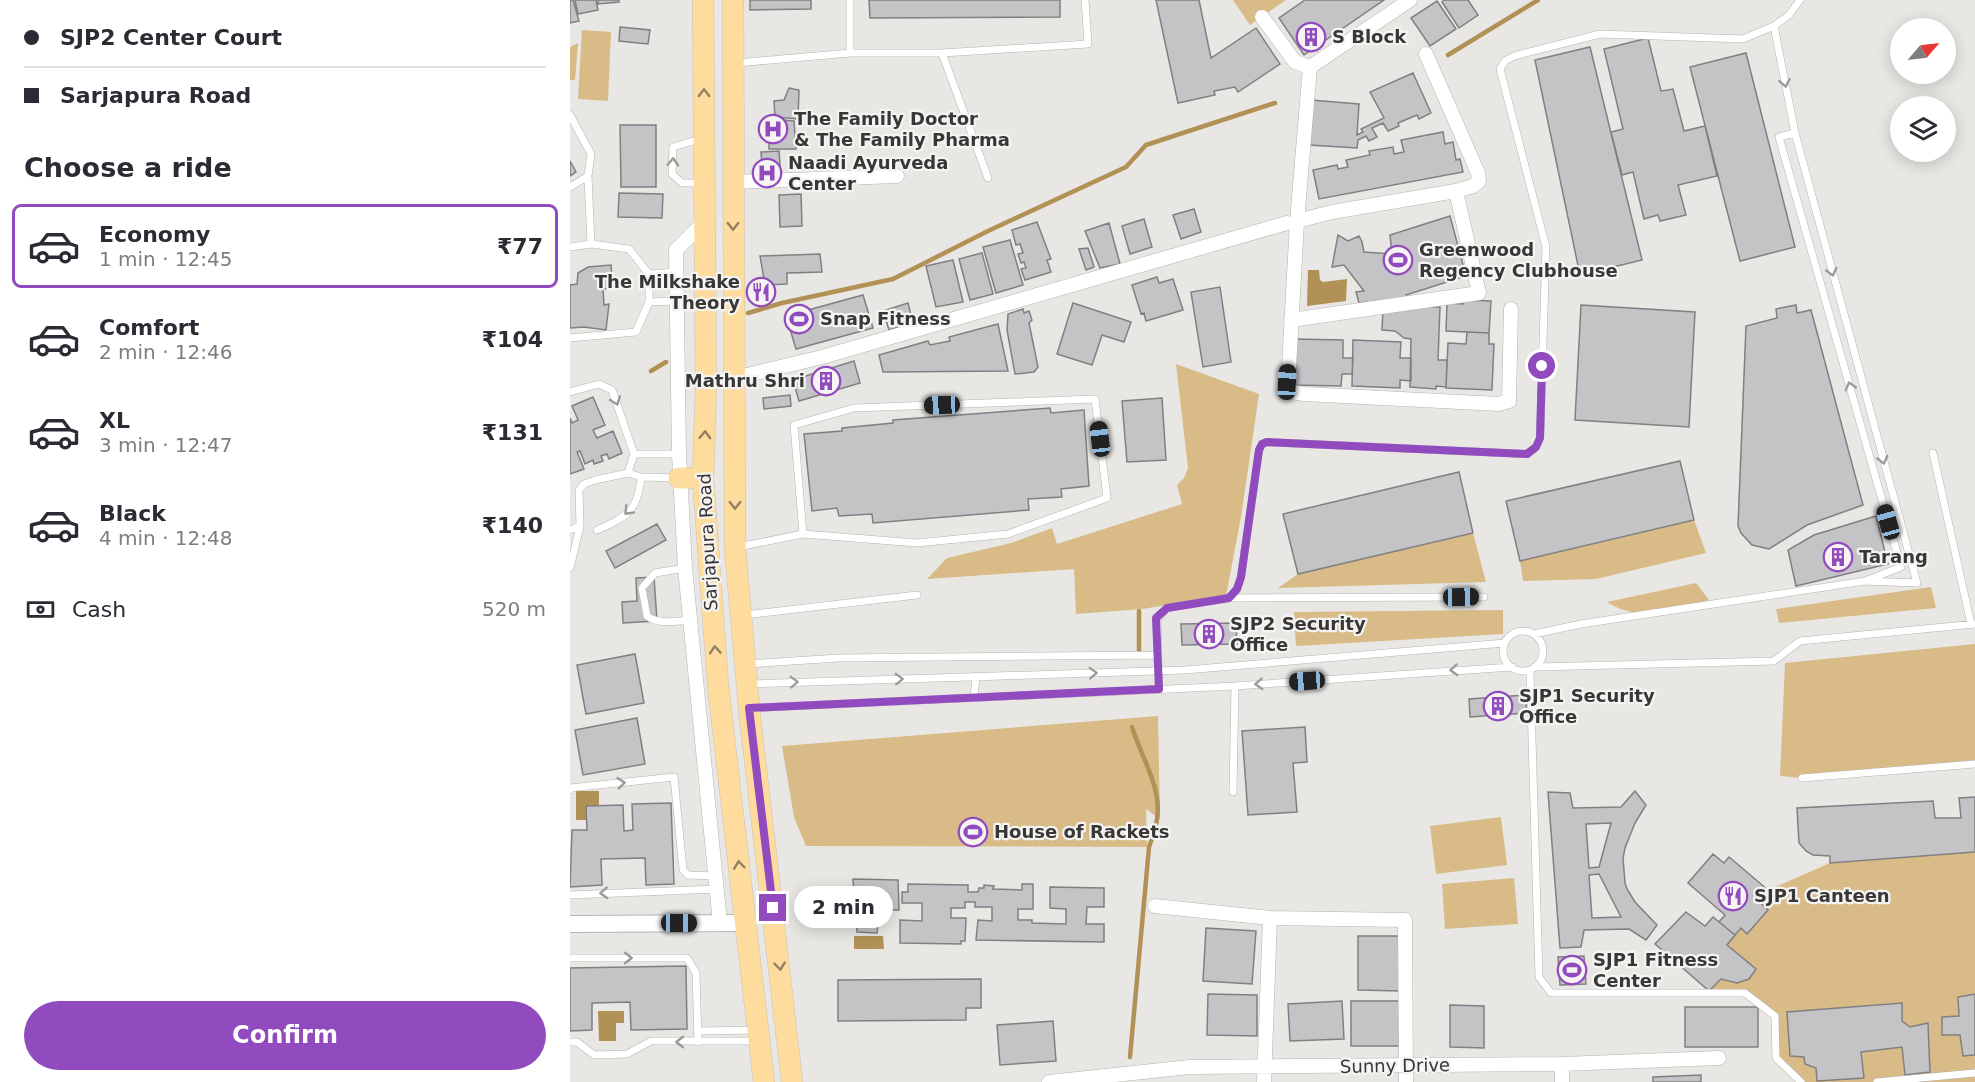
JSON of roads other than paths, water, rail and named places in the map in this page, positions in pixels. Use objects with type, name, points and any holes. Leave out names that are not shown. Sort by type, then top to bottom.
[{"type":"main road","name":"Sarjapura Road","points":[[703,0],[706,389],[703,477],[718,686],[764,1082]]},
{"type":"main road","name":"Sarjapura Road","points":[[733,0],[735,547],[749,708],[792,1082]]},
{"type":"main road","points":[[679,478],[703,477]]},
{"type":"main road","points":[[718,686],[746,674]]},
{"type":"main road","points":[[721,709],[749,708]]},
{"type":"street","points":[[1410,0],[1310,67],[1292,222],[1291,320],[1287,382],[1292,392],[1499,404],[1509,401],[1511,309]]},
{"type":"street","points":[[1262,17],[1295,62],[1310,67]]},
{"type":"street","points":[[735,378],[822,357],[1292,222],[1332,212],[1456,191],[1473,186],[1479,181],[1478,173],[1426,54]]},
{"type":"street","points":[[733,182],[897,176]]},
{"type":"street","points":[[1291,320],[1478,295],[1479,291],[1456,191]]},
{"type":"street","points":[[704,222],[676,250],[679,478],[685,568],[720,923]]},
{"type":"street","points":[[1155,906],[1270,918],[1405,920],[1406,1082]]},
{"type":"street","points":[[1264,1082],[1270,918]]},
{"type":"street","points":[[570,924],[747,923]]},
{"type":"street","name":"Sunny Drive","points":[[1049,1082],[1190,1067],[1562,1064],[1719,1058]]},
{"type":"street","points":[[1562,1064],[1562,1082]]},
{"type":"lane","points":[[850,0],[850,53]]},
{"type":"lane","points":[[734,63],[850,53],[942,53],[1088,44],[1085,0]]},
{"type":"lane","points":[[1229,598],[1237,589],[1241,577],[1259,450],[1262,444],[1267,442],[1527,454],[1536,447],[1540,438],[1546,247],[1500,69],[1505,61],[1514,56],[1600,33],[1743,39],[1774,26],[1789,15],[1800,0]]},
{"type":"lane","points":[[1512,668],[1504,657],[1505,643],[1508,637],[1520,631],[1534,634],[1581,624],[1865,581],[1917,583],[1795,133],[1774,26]]},
{"type":"lane","points":[[942,53],[988,178]]},
{"type":"lane","points":[[570,115],[591,154],[588,176],[591,244]]},
{"type":"lane","points":[[1795,133],[1779,137],[1901,567],[1865,581]]},
{"type":"lane","points":[[704,138],[673,147],[672,174],[682,183],[704,182]]},
{"type":"lane","points":[[570,187],[588,176]]},
{"type":"lane","points":[[570,247],[591,244],[629,249],[649,274],[650,302],[636,332],[570,338]]},
{"type":"lane","points":[[649,274],[676,272]]},
{"type":"lane","points":[[650,302],[677,302]]},
{"type":"lane","points":[[570,392],[599,384],[612,390],[634,454],[628,473]]},
{"type":"lane","points":[[735,547],[803,534],[917,543],[1008,534],[1107,498],[1095,399],[854,408],[794,425],[803,534]]},
{"type":"lane","points":[[749,708],[1235,686],[1512,668],[1518,670],[1774,661],[1800,641],[1973,624],[1933,453]]},
{"type":"lane","points":[[634,454],[679,454]]},
{"type":"lane","points":[[570,568],[580,526],[579,490],[584,484],[628,473],[641,477],[679,478]]},
{"type":"lane","points":[[597,530],[624,517],[635,506],[640,494],[641,477]]},
{"type":"lane","points":[[570,530],[580,526]]},
{"type":"lane","points":[[685,568],[655,573],[642,588],[647,616],[651,619],[665,622],[690,620]]},
{"type":"lane","points":[[740,616],[917,595]]},
{"type":"lane","points":[[1159,689],[1156,618],[1167,608],[1229,598],[1484,597]]},
{"type":"lane","points":[[1534,634],[1539,639],[1543,650],[1542,657],[1533,668],[1539,977],[1551,993],[1745,993],[1775,1016],[1776,1058],[1801,1082]]},
{"type":"lane","points":[[746,674],[976,676],[1159,670],[1505,643]]},
{"type":"lane","points":[[746,674],[838,658],[1158,655]]},
{"type":"lane","points":[[974,698],[976,676]]},
{"type":"lane","points":[[1233,792],[1235,686]]},
{"type":"lane","points":[[1802,778],[1975,764]]},
{"type":"lane","points":[[570,790],[570,788],[674,777],[683,870],[688,875],[716,883]]},
{"type":"lane","points":[[570,895],[716,883]]},
{"type":"lane","points":[[570,958],[687,958],[696,973],[698,1042]]},
{"type":"lane","points":[[698,1030],[758,1036]]},
{"type":"lane","points":[[570,1042],[577,1042],[594,1055],[627,1054],[651,1041],[698,1042],[758,1036]]},
{"type":"lane","points":[[1876,1082],[1975,1073]]},
{"type":"waterway","points":[[1448,55],[1538,0]]},
{"type":"waterway","points":[[748,313],[782,303],[893,279],[988,231],[1126,167],[1146,145],[1275,103]]},
{"type":"waterway","points":[[651,371],[666,362]]},
{"type":"waterway","points":[[1139,611],[1139,654]]},
{"type":"waterway","points":[[1130,1057],[1149,847],[1156,826],[1158,807],[1154,784],[1132,727]]},
{"type":"place","name":"S Block","points":[[1311,37]]},
{"type":"place","name":"The Family Doctor & The Family Pharma","points":[[773,129]]},
{"type":"place","name":"Naadi Ayurveda Center","points":[[767,173]]},
{"type":"place","name":"Greenwood Regency Clubhouse","points":[[1398,260]]},
{"type":"place","name":"The Milkshake Theory","points":[[761,292]]},
{"type":"place","name":"Snap Fitness","points":[[799,319]]},
{"type":"place","name":"Mathru Shri","points":[[826,381]]},
{"type":"place","name":"Tarang","points":[[1838,557]]},
{"type":"place","name":"SJP2 Security Office","points":[[1209,634]]},
{"type":"place","name":"SJP1 Security Office","points":[[1498,706]]},
{"type":"place","name":"House of Rackets","points":[[973,832]]},
{"type":"place","name":"SJP1 Canteen","points":[[1733,896]]},
{"type":"place","name":"SJP1 Fitness Center","points":[[1572,970]]}]
